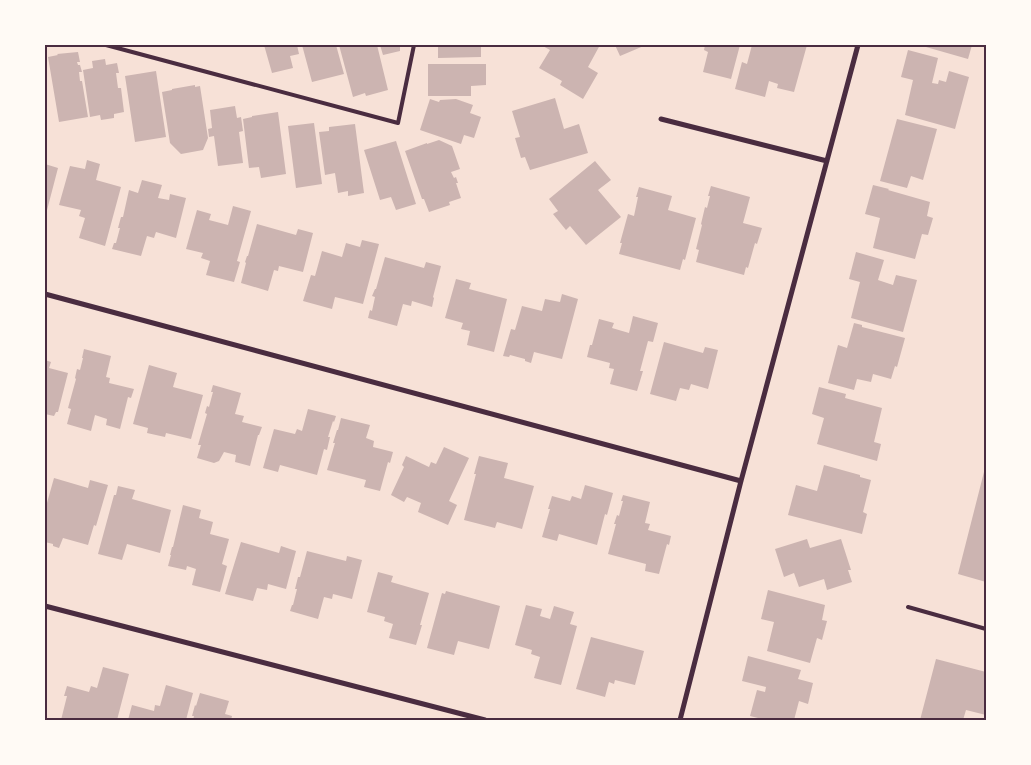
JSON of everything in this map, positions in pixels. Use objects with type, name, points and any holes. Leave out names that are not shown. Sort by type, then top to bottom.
[{"type":"street","points":[[680,720],[741,481],[858,45]]},
{"type":"street","points":[[661,119],[827,161]]},
{"type":"street","points":[[45,294],[741,481]]},
{"type":"street","points":[[45,607],[485,720]]},
{"type":"lane","points":[[106,45],[398,123],[414,45]]},
{"type":"lane","points":[[908,607],[986,629]]},
{"type":"building","points":[[264,45],[297,45],[299,54],[290,56],[293,68],[272,73]]},
{"type":"building","points":[[302,45],[336,45],[344,74],[312,82]]},
{"type":"building","points":[[339,45],[377,45],[388,90],[366,96],[365,93],[353,97]]},
{"type":"building","points":[[380,45],[400,45],[400,51],[383,55]]},
{"type":"building","points":[[438,45],[497,45],[497,47],[481,47],[481,57],[438,58]]},
{"type":"building","points":[[541,45],[600,45],[588,67],[598,73],[583,99],[560,85],[562,81],[539,68],[550,50]]},
{"type":"building","points":[[615,45],[646,45],[620,56]]},
{"type":"building","points":[[705,45],[740,45],[731,79],[703,72],[708,52],[704,50]]},
{"type":"building","points":[[752,45],[807,45],[794,92],[777,88],[778,84],[769,81],[765,97],[735,89],[742,62],[747,64]]},
{"type":"building","points":[[919,45],[972,45],[968,59]]},
{"type":"building","points":[[908,50],[938,58],[932,83],[938,84],[939,80],[946,82],[949,71],[969,77],[955,129],[905,115],[913,80],[901,77]]},
{"type":"building","points":[[78,52],[80,62],[77,62],[82,72],[79,72],[80,81],[82,81],[88,117],[59,122],[48,57]]},
{"type":"building","points":[[105,59],[106,65],[117,63],[119,73],[116,73],[118,88],[121,88],[124,112],[114,114],[114,118],[101,120],[100,115],[90,117],[83,70],[93,68],[92,61]]},
{"type":"building","points":[[428,64],[486,64],[486,85],[471,86],[471,96],[428,96]]},
{"type":"building","points":[[156,71],[166,137],[135,142],[125,76]]},
{"type":"building","points":[[195,85],[195,87],[200,86],[208,138],[203,150],[181,154],[170,143],[162,92]]},
{"type":"building","points":[[555,98],[564,129],[579,124],[588,153],[530,170],[525,157],[521,158],[515,138],[520,137],[512,111]]},
{"type":"building","points":[[430,99],[439,102],[440,100],[456,99],[473,105],[470,113],[481,117],[474,138],[464,135],[461,144],[420,130]]},
{"type":"building","points":[[235,106],[237,118],[241,117],[243,131],[239,132],[243,163],[218,166],[214,136],[209,137],[208,129],[212,128],[210,110]]},
{"type":"building","points":[[278,112],[286,174],[261,178],[259,167],[249,168],[243,119]]},
{"type":"building","points":[[897,119],[937,129],[923,180],[911,176],[907,188],[880,181]]},
{"type":"building","points":[[314,123],[322,184],[296,188],[288,126]]},
{"type":"building","points":[[355,124],[364,193],[348,196],[348,191],[338,193],[335,173],[325,175],[319,132],[329,131],[329,127]]},
{"type":"building","points":[[439,140],[452,146],[460,169],[451,172],[454,178],[456,177],[461,198],[449,202],[450,205],[429,212],[424,199],[422,199],[405,151]]},
{"type":"building","points":[[396,141],[416,204],[396,210],[391,197],[380,200],[364,150]]},
{"type":"building","points":[[87,160],[100,164],[96,180],[121,187],[105,246],[79,238],[85,218],[79,216],[81,210],[59,205],[70,166],[85,169]]},
{"type":"building","points":[[595,161],[611,180],[598,190],[621,217],[586,245],[570,226],[566,230],[553,214],[558,211],[549,199]]},
{"type":"building","points":[[45,164],[58,168],[46,214],[45,214]]},
{"type":"building","points":[[142,180],[162,185],[158,198],[169,200],[170,194],[186,198],[176,238],[156,232],[154,238],[147,236],[141,256],[112,249],[114,243],[116,243],[120,228],[118,228],[121,217],[123,217],[129,190],[138,193]]},
{"type":"building","points":[[873,185],[930,202],[927,216],[933,218],[928,235],[922,234],[915,259],[873,248],[880,218],[865,214]]},
{"type":"building","points":[[711,186],[750,197],[743,223],[762,228],[744,275],[696,262],[699,250],[696,249]]},
{"type":"building","points":[[639,187],[672,196],[668,210],[696,218],[685,260],[683,259],[680,270],[619,254],[628,214],[634,216]]},
{"type":"building","points":[[233,206],[251,211],[237,261],[240,262],[234,282],[206,275],[210,261],[201,258],[203,253],[186,249],[197,210],[211,214],[209,220],[228,225]]},
{"type":"building","points":[[257,224],[296,235],[298,229],[313,233],[303,272],[279,266],[278,271],[274,270],[268,291],[241,283],[245,262]]},
{"type":"building","points":[[362,240],[379,244],[363,304],[335,297],[332,309],[303,301],[311,275],[315,276],[322,251],[342,257],[346,243],[360,247]]},
{"type":"building","points":[[856,252],[884,260],[878,280],[893,285],[896,275],[917,280],[903,332],[851,318],[860,282],[849,279]]},
{"type":"building","points":[[385,257],[424,268],[426,262],[441,266],[432,307],[412,301],[411,306],[403,304],[397,326],[368,318],[370,310],[372,311],[375,297],[372,296],[376,289]]},
{"type":"building","points":[[456,279],[471,283],[469,289],[507,299],[494,352],[467,345],[470,331],[461,329],[463,323],[445,318]]},
{"type":"building","points":[[562,294],[578,299],[562,359],[534,352],[531,363],[525,361],[525,359],[510,355],[509,357],[503,356],[511,329],[515,330],[522,306],[542,311],[545,299],[560,302]]},
{"type":"building","points":[[633,316],[658,323],[653,342],[648,341],[640,371],[643,371],[637,391],[610,384],[614,369],[609,368],[610,363],[587,357],[599,319],[614,323],[612,328],[629,333]]},
{"type":"building","points":[[854,323],[862,325],[862,327],[905,338],[897,367],[895,366],[891,379],[873,374],[871,382],[857,379],[854,390],[828,383],[838,345],[847,348]]},
{"type":"building","points":[[664,342],[703,353],[705,347],[718,350],[708,389],[691,384],[689,390],[680,388],[676,401],[650,394]]},
{"type":"building","points":[[84,349],[111,356],[106,377],[110,378],[109,383],[134,389],[131,398],[128,397],[120,429],[106,425],[107,419],[95,415],[91,431],[67,424],[71,409],[68,408],[77,369],[80,370]]},
{"type":"building","points":[[45,360],[51,362],[49,368],[68,373],[58,412],[54,416],[45,414]]},
{"type":"building","points":[[149,365],[177,373],[173,387],[203,395],[191,439],[166,433],[165,437],[147,433],[148,428],[133,424]]},
{"type":"building","points":[[213,385],[241,393],[235,414],[244,416],[242,422],[262,427],[250,466],[235,462],[236,455],[224,452],[219,461],[214,463],[197,458],[201,445],[198,445],[207,414],[205,413],[207,406],[209,407]]},
{"type":"building","points":[[819,387],[846,394],[845,398],[882,408],[874,442],[881,444],[877,461],[817,444],[824,418],[812,414]]},
{"type":"building","points":[[308,409],[336,416],[328,437],[330,437],[327,450],[324,449],[317,475],[280,465],[278,472],[263,468],[274,429],[295,434],[297,429],[302,431]]},
{"type":"building","points":[[341,418],[370,425],[366,438],[374,441],[373,447],[393,452],[390,463],[388,462],[380,491],[364,487],[366,480],[327,470]]},
{"type":"building","points":[[444,447],[469,458],[449,501],[457,505],[448,525],[418,512],[421,503],[407,497],[404,502],[391,495],[404,467],[402,465],[406,456],[429,467],[431,462],[436,464]]},
{"type":"building","points":[[479,456],[508,463],[504,478],[534,486],[522,529],[497,522],[495,528],[464,520]]},
{"type":"building","points":[[824,465],[871,480],[863,512],[867,514],[862,534],[788,515],[796,485],[817,491]]},
{"type":"building","points":[[986,468],[986,582],[958,574]]},
{"type":"building","points":[[54,478],[88,488],[90,480],[108,485],[96,526],[94,525],[88,545],[63,538],[59,548],[45,542],[45,510]]},
{"type":"building","points":[[585,485],[613,493],[597,545],[559,534],[557,541],[542,537],[552,496],[570,501],[572,496],[581,499]]},
{"type":"building","points":[[118,486],[135,490],[132,499],[171,510],[160,553],[127,544],[122,560],[98,554]]},
{"type":"building","points":[[623,495],[650,502],[645,523],[650,524],[648,530],[671,536],[659,574],[645,571],[646,564],[608,554],[616,524],[614,524],[617,515],[619,516]]},
{"type":"building","points":[[183,505],[201,510],[199,518],[213,522],[210,534],[229,539],[222,564],[227,566],[220,592],[192,585],[196,569],[187,566],[186,570],[168,566]]},
{"type":"building","points":[[807,539],[810,548],[841,539],[851,570],[848,570],[852,582],[827,590],[824,579],[799,587],[794,573],[784,577],[775,549]]},
{"type":"building","points":[[241,542],[279,553],[281,546],[296,551],[286,589],[268,584],[267,590],[257,588],[253,601],[225,594]]},
{"type":"building","points":[[307,551],[346,561],[347,556],[362,560],[352,599],[333,594],[332,599],[324,597],[318,619],[290,611],[297,589],[295,589],[298,577],[300,577]]},
{"type":"building","points":[[378,572],[393,576],[391,582],[429,593],[416,645],[389,638],[393,624],[384,621],[385,617],[367,612]]},
{"type":"building","points":[[768,590],[825,605],[822,620],[827,621],[822,640],[817,638],[810,663],[767,651],[774,622],[761,619]]},
{"type":"building","points":[[446,591],[500,606],[489,649],[458,641],[454,655],[427,648],[442,593],[445,594]]},
{"type":"building","points":[[526,605],[542,609],[540,616],[550,619],[554,606],[574,612],[570,624],[577,626],[561,685],[534,678],[540,657],[531,654],[532,650],[515,645]]},
{"type":"building","points":[[591,637],[644,651],[635,685],[615,680],[614,684],[609,682],[605,697],[576,689]]},
{"type":"building","points":[[748,656],[801,670],[798,679],[813,683],[808,704],[799,701],[794,720],[766,720],[750,716],[757,690],[765,692],[766,687],[742,681]]},
{"type":"building","points":[[936,659],[986,672],[986,715],[966,710],[963,720],[920,720]]},
{"type":"building","points":[[103,667],[129,674],[117,720],[61,720],[67,696],[64,696],[67,686],[89,692],[91,686],[97,688]]},
{"type":"building","points":[[166,685],[193,693],[186,720],[128,720],[132,705],[154,711],[155,705],[160,706]]},
{"type":"building","points":[[200,693],[229,701],[225,714],[232,716],[231,720],[193,720],[194,716],[192,716]]}]
